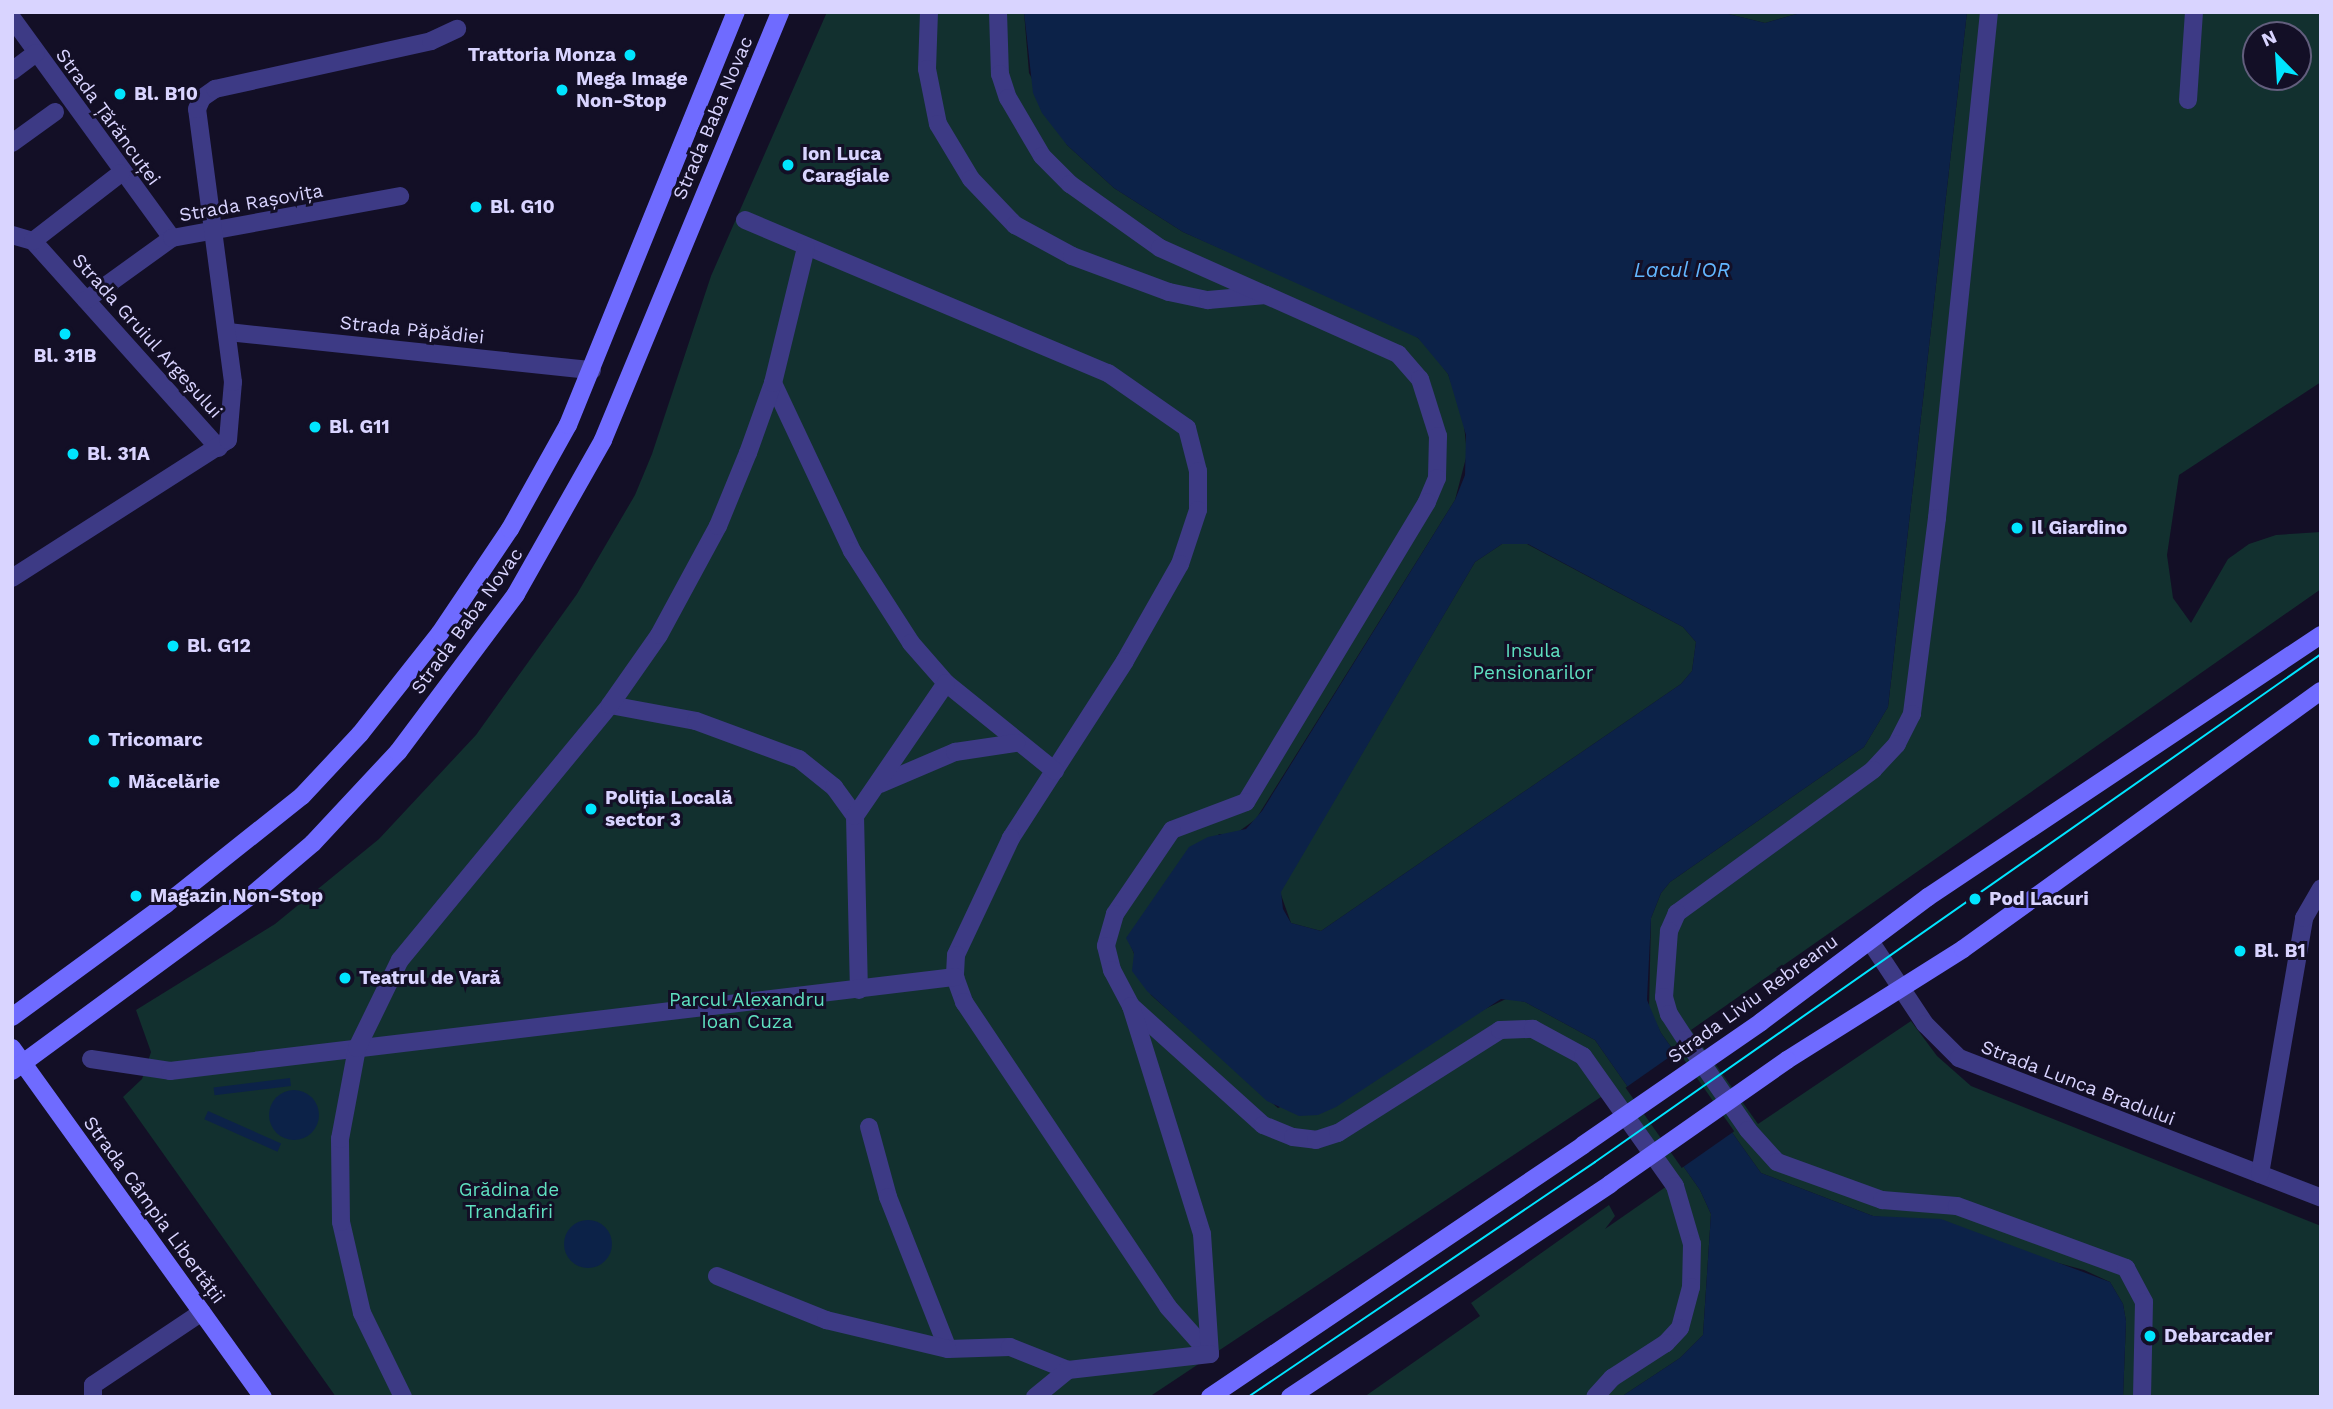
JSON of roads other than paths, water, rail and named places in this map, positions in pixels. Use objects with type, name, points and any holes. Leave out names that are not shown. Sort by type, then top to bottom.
[{"type":"main road","name":"Strada Baba Novac","points":[[12,1017],[252,838],[337,760],[397,689],[483,571],[542,476],[592,370],[736,12]]},
{"type":"main road","name":"Strada Baba Novac","points":[[18,1068],[252,895],[313,843],[398,752],[516,594],[603,440],[780,12]]},
{"type":"main road","name":"Strada Liviu Rebreanu","points":[[1210,1397],[1583,1145],[2075,796],[2321,635]]},
{"type":"main road","points":[[1290,1397],[1610,1184],[1787,1060],[1901,989],[2321,691]]},
{"type":"main road","name":"Strada Câmpia Libertății","points":[[12,1048],[18,1068],[202,1312],[262,1397]]},
{"type":"street","points":[[929,12],[927,69],[938,124],[971,179],[1015,225],[1083,261],[1169,292],[1208,300],[1269,295]]},
{"type":"street","points":[[998,12],[1000,74],[1021,125],[1042,156],[1092,202],[1160,248],[1381,344],[1412,366],[1434,411],[1439,447],[1437,478],[1246,802],[1172,830],[1115,914],[1107,958],[1131,1006],[1202,1234],[1210,1354]]},
{"type":"street","points":[[1989,12],[1937,518],[1912,714],[1897,744],[1873,770],[1677,913],[1669,931],[1664,997],[1669,1014],[1693,1051],[1748,1130],[1777,1162],[1882,1200],[1957,1206],[2126,1268],[2144,1303],[2142,1397]]},
{"type":"street","points":[[2188,100],[2194,12]]},
{"type":"street","name":"Strada Țărăncuței","points":[[12,18],[121,173],[172,238]]},
{"type":"street","points":[[219,448],[233,428],[228,332],[197,109],[202,98],[215,89],[431,41],[457,29]]},
{"type":"street","points":[[12,71],[36,54]]},
{"type":"street","name":"Strada Țărăncuței","points":[[12,143],[55,112]]},
{"type":"street","points":[[12,235],[33,241],[121,173]]},
{"type":"street","name":"Strada Rașovița","points":[[86,300],[172,238],[400,196]]},
{"type":"street","points":[[745,220],[806,248],[1108,373],[1186,428],[1198,471],[1198,510],[1180,564],[1005,849],[956,955],[955,977],[964,1002],[1168,1307],[1210,1354]]},
{"type":"street","name":"Strada Gruiul Argeșului","points":[[12,578],[219,448],[33,241]]},
{"type":"street","points":[[403,1397],[362,1313],[341,1222],[340,1139],[357,1048],[400,960],[610,705],[659,635],[718,526],[773,383],[806,248]]},
{"type":"street","name":"Strada Păpădiei","points":[[228,332],[592,370]]},
{"type":"street","points":[[773,383],[852,551],[911,643],[946,683],[1016,743],[1055,771]]},
{"type":"street","points":[[855,816],[880,784],[946,683]]},
{"type":"street","points":[[610,705],[696,721],[799,759],[834,787],[855,816],[859,990]]},
{"type":"street","points":[[880,784],[955,752],[1016,743]]},
{"type":"street","points":[[2260,1174],[2301,931],[2321,888]]},
{"type":"street","name":"Strada Lunca Bradului","points":[[1870,941],[1936,1038],[1977,1068],[2321,1198]]},
{"type":"street","points":[[91,1059],[170,1071],[955,977]]},
{"type":"street","points":[[1131,1006],[1264,1125],[1305,1139],[1338,1133],[1500,1030],[1533,1029],[1583,1056],[1675,1186],[1692,1244],[1691,1287],[1680,1328],[1666,1343],[1612,1378],[1595,1397]]},
{"type":"street","points":[[869,1127],[888,1197],[948,1349]]},
{"type":"street","points":[[717,1276],[826,1320],[948,1349],[1010,1347],[1068,1370],[1210,1354]]},
{"type":"street","points":[[93,1397],[93,1385],[202,1312]]},
{"type":"street","points":[[1035,1397],[1068,1370]]},
{"type":"water","name":"Lacul IOR","points":[[1024,12],[1720,12],[1765,23],[1804,12],[1967,12],[1888,707],[1864,747],[1670,882],[1661,893],[1651,918],[1647,1000],[1661,1033],[1761,1173],[1873,1216],[1941,1219],[2110,1282],[2123,1304],[2126,1321],[2123,1397],[1621,1397],[1680,1358],[1703,1335],[1711,1214],[1700,1190],[1595,1040],[1525,1002],[1501,999],[1336,1107],[1318,1115],[1299,1116],[1267,1101],[1147,991],[1132,971],[1134,953],[1126,938],[1189,847],[1208,837],[1246,829],[1262,811],[1455,500],[1465,475],[1466,435],[1448,374],[1418,338],[1183,232],[1114,188],[1067,145],[1042,113],[1033,93]],"holes":[[[1502,544],[1528,544],[1683,627],[1696,642],[1692,671],[1681,684],[1321,931],[1291,923],[1283,909],[1281,892],[1475,562]]]},
{"type":"water","points":[[290,1078],[291,1086],[215,1095],[214,1087]]},
{"type":"water","points":[[294,1090],[312,1097],[319,1115],[312,1133],[294,1140],[276,1133],[269,1115],[276,1097]]},
{"type":"water","points":[[208,1111],[281,1144],[277,1152],[204,1119]]},
{"type":"water","points":[[588,1220],[597,1221],[605,1227],[611,1235],[611,1253],[605,1261],[597,1267],[588,1268],[579,1267],[571,1261],[565,1253],[564,1244],[565,1235],[571,1227],[579,1221]]},
{"type":"tram line","points":[[1248,1397],[1595,1162],[2321,654]]},
{"type":"place","name":"Trattoria Monza","points":[[630,55]]},
{"type":"place","name":"Mega Image Non-Stop","points":[[562,90]]},
{"type":"place","name":"Bl. B10","points":[[120,94]]},
{"type":"place","name":"Ion Luca Caragiale","points":[[788,165]]},
{"type":"place","name":"Bl. G10","points":[[476,207]]},
{"type":"place","name":"Bl. 31B","points":[[65,334]]},
{"type":"place","name":"Bl. G11","points":[[315,427]]},
{"type":"place","name":"Bl. 31A","points":[[73,454]]},
{"type":"place","name":"Il Giardino","points":[[2017,528]]},
{"type":"place","name":"Bl. G12","points":[[173,646]]},
{"type":"place","name":"Tricomarc","points":[[94,740]]},
{"type":"place","name":"Măcelărie","points":[[114,782]]},
{"type":"place","name":"Poliția Locală sector 3","points":[[591,809]]},
{"type":"place","name":"Magazin Non-Stop","points":[[136,896]]},
{"type":"place","name":"Pod Lacuri","points":[[1975,899]]},
{"type":"place","name":"Bl. B1","points":[[2240,951]]},
{"type":"place","name":"Teatrul de Vară","points":[[345,978]]},
{"type":"place","name":"Debarcader","points":[[2150,1336]]},
{"type":"park label","name":"Insula Pensionarilor","points":[[1533,662]]},
{"type":"park label","name":"Parcul Alexandru Ioan Cuza","points":[[747,1011]]},
{"type":"park label","name":"Grădina de Trandafiri","points":[[509,1201]]}]
